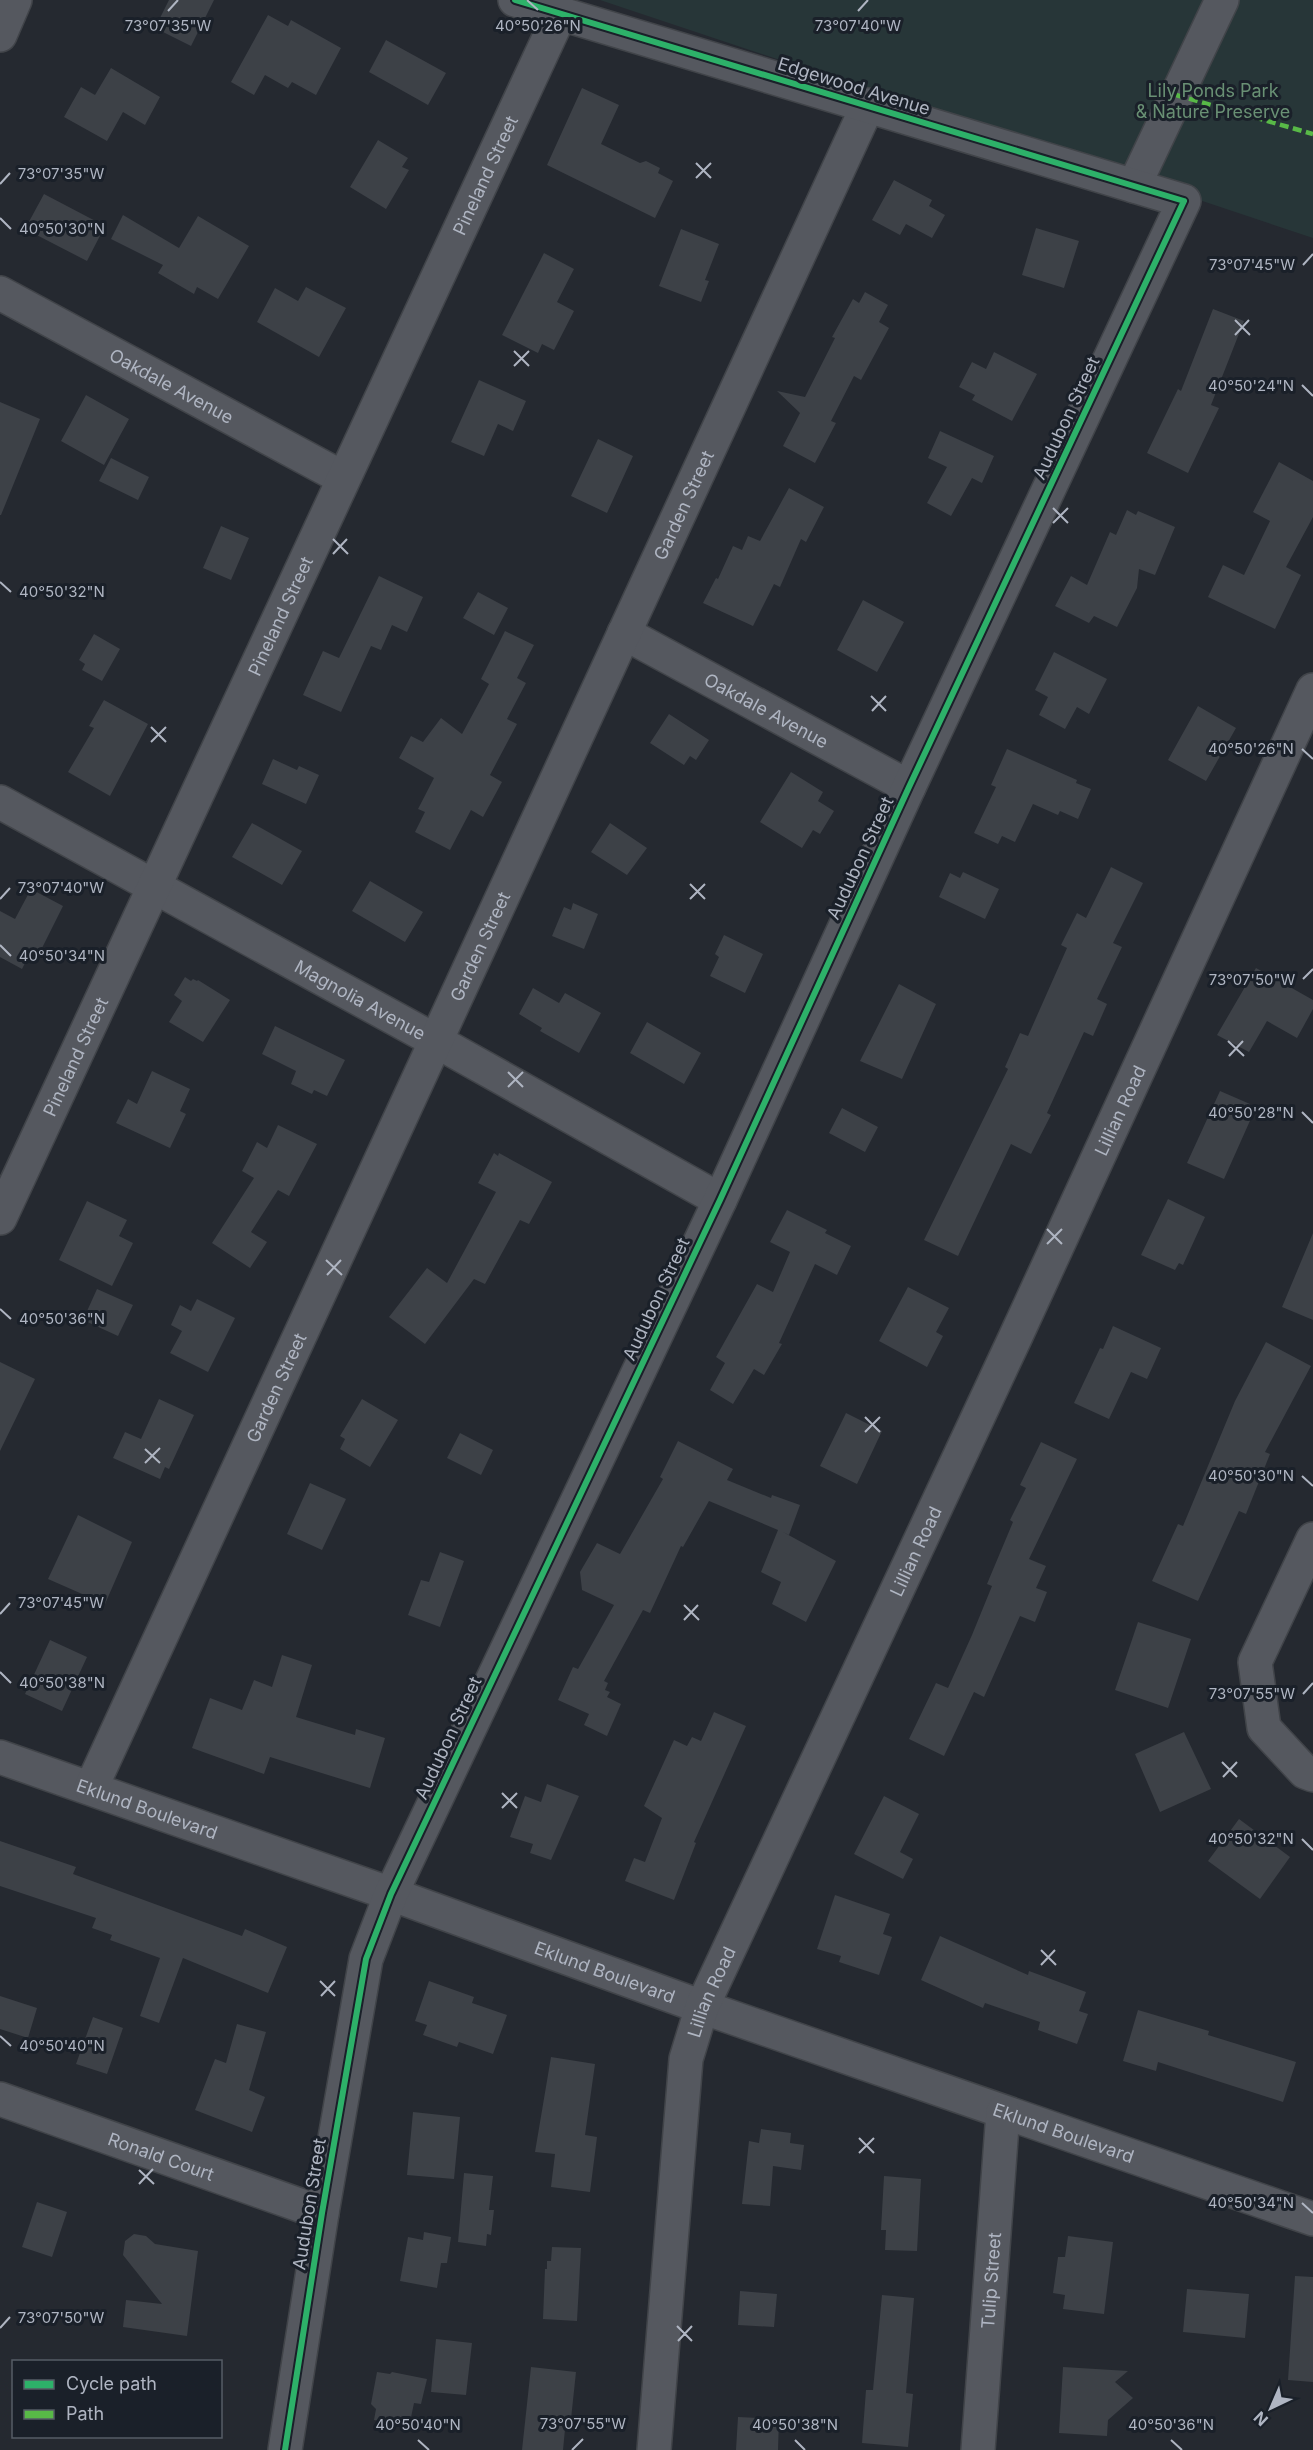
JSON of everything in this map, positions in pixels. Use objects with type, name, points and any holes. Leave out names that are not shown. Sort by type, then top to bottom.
[{"type":"street","points":[[0,35],[15,0]]},
{"type":"street","name":"Edgewood Avenue","points":[[515,0],[1184,201]]},
{"type":"street","points":[[1134,186],[1222,0]]},
{"type":"street","name":"Pineland Street","points":[[0,1218],[560,14]]},
{"type":"street","name":"Garden Street","points":[[91,1788],[868,105]]},
{"type":"street","name":"Audubon Street","points":[[285,2450],[322,2213],[366,1959],[391,1894],[720,1200],[909,787],[1184,201]]},
{"type":"street","name":"Oakdale Avenue","points":[[0,293],[343,478]]},
{"type":"street","name":"Oakdale Avenue","points":[[624,633],[909,787]]},
{"type":"street","name":"Lillian Road","points":[[654,2450],[686,2059],[702,2007],[1015,1338],[1313,690]]},
{"type":"street","name":"Magnolia Avenue","points":[[0,802],[720,1200]]},
{"type":"street","points":[[1313,1539],[1255,1662],[1264,1728],[1305,1772],[1313,1775]]},
{"type":"street","name":"Eklund Boulevard","points":[[0,1757],[391,1894],[702,2007],[1313,2219]]},
{"type":"street","name":"Ronald Court","points":[[0,2099],[322,2213]]},
{"type":"street","name":"Tulip Street","points":[[978,2450],[1003,2112]]},
{"type":"green space","name":"Lily Ponds Park & Nature Preserve","points":[[600,0],[1313,0],[1313,238]]},
{"type":"building","points":[[169,0],[214,0],[191,46],[155,28]]},
{"type":"building","points":[[268,15],[288,26],[291,20],[341,48],[316,95],[292,82],[288,88],[265,75],[254,95],[231,82]]},
{"type":"building","points":[[386,40],[446,73],[428,105],[369,72]]},
{"type":"building","points":[[111,68],[160,97],[145,125],[123,112],[107,141],[64,117],[81,87],[95,95]]},
{"type":"building","points":[[582,88],[619,105],[601,144],[640,163],[646,161],[660,168],[658,173],[673,181],[655,218],[547,165]]},
{"type":"building","points":[[378,140],[408,158],[402,167],[409,170],[386,209],[350,187]]},
{"type":"building","points":[[894,180],[932,200],[929,206],[945,215],[932,238],[906,224],[900,235],[872,220]]},
{"type":"building","points":[[44,194],[105,226],[87,261],[25,229]]},
{"type":"building","points":[[123,215],[179,248],[198,216],[249,246],[218,299],[197,287],[194,294],[158,273],[163,265],[111,239]]},
{"type":"building","points":[[1036,228],[1079,241],[1064,288],[1022,275]]},
{"type":"building","points":[[681,229],[719,244],[705,280],[709,281],[701,302],[659,286]]},
{"type":"building","points":[[544,253],[574,269],[557,302],[574,311],[554,350],[542,344],[538,353],[502,335]]},
{"type":"building","points":[[306,287],[346,308],[319,357],[257,322],[275,288],[298,301]]},
{"type":"building","points":[[865,292],[888,305],[879,322],[889,328],[861,380],[854,376],[831,421],[836,423],[815,463],[783,446],[800,413],[777,391],[805,397],[835,338],[832,337],[853,299],[859,303]]},
{"type":"building","points":[[1213,309],[1244,321],[1211,405],[1219,408],[1188,473],[1147,453],[1178,389],[1181,391]]},
{"type":"building","points":[[994,352],[1037,374],[1012,421],[972,400],[975,395],[959,387],[972,362],[986,369]]},
{"type":"building","points":[[479,380],[526,401],[513,431],[498,424],[484,456],[451,442]]},
{"type":"building","points":[[86,395],[129,419],[104,465],[61,441]]},
{"type":"building","points":[[0,402],[40,419],[1,515],[0,515]]},
{"type":"building","points":[[940,431],[994,456],[982,483],[972,478],[951,516],[927,503],[947,467],[928,458]]},
{"type":"building","points":[[598,439],[633,456],[607,513],[571,496]]},
{"type":"building","points":[[111,458],[149,477],[138,500],[99,481]]},
{"type":"building","points":[[1279,462],[1313,481],[1313,517],[1286,567],[1301,575],[1275,629],[1208,597],[1223,565],[1244,575],[1270,521],[1253,512]]},
{"type":"building","points":[[789,488],[824,507],[806,542],[801,539],[780,587],[774,584],[753,626],[703,603],[716,578],[718,579],[733,546],[742,550],[748,536],[760,541]]},
{"type":"building","points":[[1127,510],[1136,515],[1138,511],[1175,527],[1155,575],[1139,569],[1137,588],[1117,627],[1094,616],[1089,623],[1055,606],[1071,576],[1087,585],[1110,532],[1116,535]]},
{"type":"building","points":[[221,526],[249,538],[231,580],[203,568]]},
{"type":"building","points":[[379,576],[423,597],[407,632],[392,625],[381,650],[371,646],[341,712],[303,695],[323,651],[339,658]]},
{"type":"building","points":[[478,592],[508,608],[494,635],[463,618]]},
{"type":"building","points":[[863,600],[904,622],[877,672],[837,650]]},
{"type":"building","points":[[505,631],[534,645],[517,678],[526,683],[507,719],[517,724],[490,775],[502,782],[483,817],[471,810],[450,850],[415,832],[425,812],[418,809],[434,778],[399,758],[411,736],[423,742],[441,718],[462,734],[489,684],[481,679]]},
{"type":"building","points":[[94,634],[120,649],[102,681],[82,670],[85,664],[79,660]]},
{"type":"building","points":[[1054,652],[1107,679],[1089,714],[1077,707],[1065,729],[1039,715],[1048,697],[1035,690]]},
{"type":"building","points":[[104,700],[148,724],[110,796],[68,772],[94,728],[89,726]]},
{"type":"building","points":[[1198,706],[1236,728],[1206,781],[1168,760]]},
{"type":"building","points":[[669,714],[709,740],[696,760],[690,756],[684,765],[650,743]]},
{"type":"building","points":[[1007,749],[1077,780],[1076,783],[1091,789],[1078,819],[1060,811],[1058,815],[1033,804],[1015,842],[1002,836],[998,844],[974,833],[996,787],[991,785]]},
{"type":"building","points":[[273,759],[297,770],[299,766],[319,775],[306,804],[262,784]]},
{"type":"building","points":[[791,772],[823,792],[818,801],[834,811],[820,834],[813,830],[802,848],[760,822]]},
{"type":"building","points":[[252,823],[302,851],[282,885],[232,857]]},
{"type":"building","points":[[610,823],[647,848],[627,875],[591,852]]},
{"type":"building","points":[[1111,867],[1143,883],[1113,943],[1122,947],[1097,999],[1107,1004],[1093,1036],[1084,1032],[1047,1113],[1051,1115],[1031,1154],[1011,1144],[958,1256],[924,1240],[1008,1069],[1005,1067],[1020,1033],[1028,1036],[1067,948],[1061,945],[1077,913],[1086,918]]},
{"type":"building","points":[[963,872],[999,889],[985,919],[939,897],[950,873],[960,878]]},
{"type":"building","points":[[370,881],[423,912],[405,942],[352,911]]},
{"type":"building","points":[[31,889],[63,906],[37,958],[29,955],[22,969],[0,957],[0,911],[15,919]]},
{"type":"building","points":[[573,903],[598,914],[584,949],[552,936],[564,907],[571,910]]},
{"type":"building","points":[[724,935],[763,954],[745,993],[710,976],[719,957],[715,954]]},
{"type":"building","points":[[1256,968],[1313,1000],[1313,1009],[1297,1038],[1267,1021],[1249,1052],[1217,1035]]},
{"type":"building","points":[[185,977],[191,981],[198,980],[230,1000],[203,1042],[169,1022],[182,1001],[174,995]]},
{"type":"building","points":[[899,984],[936,1004],[902,1079],[860,1061]]},
{"type":"building","points":[[533,988],[559,1003],[565,993],[601,1013],[579,1053],[540,1031],[542,1028],[519,1014]]},
{"type":"building","points":[[647,1022],[701,1053],[684,1084],[630,1053]]},
{"type":"building","points":[[275,1026],[345,1060],[327,1096],[314,1090],[312,1094],[291,1084],[296,1071],[262,1054]]},
{"type":"building","points":[[152,1071],[190,1089],[180,1111],[186,1114],[170,1148],[116,1123],[128,1099],[137,1104]]},
{"type":"building","points":[[1220,1091],[1250,1104],[1253,1114],[1224,1179],[1187,1163]]},
{"type":"building","points":[[842,1108],[878,1127],[865,1152],[829,1133]]},
{"type":"building","points":[[278,1125],[317,1144],[289,1196],[278,1190],[251,1232],[267,1242],[250,1268],[212,1243],[254,1178],[242,1171],[257,1142],[267,1148]]},
{"type":"building","points":[[494,1153],[498,1156],[499,1153],[552,1182],[529,1224],[520,1220],[485,1284],[474,1279],[425,1344],[389,1317],[427,1268],[447,1283],[496,1192],[478,1183]]},
{"type":"building","points":[[1168,1199],[1205,1217],[1183,1265],[1179,1263],[1175,1270],[1141,1255]]},
{"type":"building","points":[[87,1201],[127,1220],[119,1236],[133,1243],[112,1286],[59,1260]]},
{"type":"building","points":[[787,1210],[827,1230],[825,1233],[851,1246],[837,1275],[815,1264],[779,1343],[782,1344],[764,1375],[754,1369],[733,1404],[710,1390],[725,1363],[716,1357],[757,1284],[773,1292],[790,1252],[770,1242]]},
{"type":"building","points":[[1313,1233],[1313,1320],[1282,1307]]},
{"type":"building","points":[[908,1287],[949,1308],[936,1332],[943,1336],[927,1367],[879,1341]]},
{"type":"building","points":[[97,1289],[133,1305],[118,1336],[83,1320]]},
{"type":"building","points":[[197,1299],[235,1318],[208,1372],[170,1353],[182,1331],[171,1325],[180,1305],[191,1311]]},
{"type":"building","points":[[1113,1326],[1161,1348],[1147,1379],[1131,1372],[1109,1419],[1074,1403]]},
{"type":"building","points":[[1266,1342],[1311,1366],[1265,1452],[1270,1454],[1246,1514],[1239,1511],[1198,1601],[1152,1581],[1178,1524],[1183,1526],[1235,1401]]},
{"type":"building","points":[[0,1362],[35,1379],[0,1451]]},
{"type":"building","points":[[159,1399],[194,1415],[169,1469],[165,1467],[160,1479],[113,1458],[125,1432],[141,1439]]},
{"type":"building","points":[[362,1399],[398,1420],[370,1467],[340,1449],[345,1439],[340,1436]]},
{"type":"building","points":[[846,1413],[882,1431],[857,1484],[820,1466]]},
{"type":"building","points":[[460,1433],[493,1450],[481,1475],[447,1458]]},
{"type":"building","points":[[678,1441],[733,1469],[727,1480],[771,1498],[772,1495],[800,1505],[789,1535],[783,1532],[836,1561],[806,1622],[772,1604],[781,1582],[761,1572],[778,1530],[709,1501],[683,1547],[681,1546],[650,1613],[643,1610],[604,1681],[608,1683],[605,1690],[610,1692],[607,1697],[621,1704],[607,1736],[584,1725],[589,1714],[558,1700],[573,1667],[578,1669],[614,1605],[582,1590],[580,1572],[597,1543],[620,1554],[663,1479],[660,1477]]},
{"type":"building","points":[[1041,1442],[1077,1459],[1029,1559],[1046,1566],[1036,1588],[1047,1592],[1035,1622],[1020,1616],[984,1697],[974,1692],[944,1756],[909,1739],[936,1683],[948,1688],[972,1635],[992,1586],[987,1584],[1013,1522],[1010,1520],[1026,1488],[1020,1485]]},
{"type":"building","points":[[310,1483],[346,1499],[322,1550],[287,1534]]},
{"type":"building","points":[[78,1515],[132,1542],[105,1604],[48,1579]]},
{"type":"building","points":[[440,1552],[464,1561],[440,1627],[408,1615],[421,1580],[429,1582]]},
{"type":"building","points":[[1138,1622],[1191,1639],[1168,1708],[1115,1690]]},
{"type":"building","points":[[50,1640],[87,1657],[62,1711],[25,1694]]},
{"type":"building","points":[[282,1655],[312,1665],[296,1717],[355,1735],[356,1729],[385,1738],[370,1788],[270,1757],[264,1774],[192,1748],[210,1698],[242,1710],[254,1680],[272,1687]]},
{"type":"building","points":[[714,1712],[746,1726],[694,1842],[696,1843],[674,1900],[625,1881],[634,1858],[645,1862],[662,1818],[644,1806],[674,1740],[687,1746],[692,1737],[701,1741]]},
{"type":"building","points":[[1184,1732],[1211,1789],[1160,1812],[1135,1754]]},
{"type":"building","points":[[547,1784],[579,1796],[551,1860],[530,1853],[533,1844],[510,1837],[525,1796],[541,1802]]},
{"type":"building","points":[[884,1796],[919,1814],[900,1852],[913,1859],[903,1879],[854,1854]]},
{"type":"building","points":[[1239,1819],[1290,1857],[1260,1899],[1208,1861]]},
{"type":"building","points":[[0,1841],[76,1867],[73,1874],[242,1936],[245,1929],[287,1947],[268,1993],[183,1958],[159,2023],[140,2016],[160,1958],[110,1940],[112,1935],[92,1928],[96,1918],[0,1886]]},
{"type":"building","points":[[835,1895],[890,1914],[883,1934],[892,1937],[879,1975],[839,1962],[841,1956],[817,1949]]},
{"type":"building","points":[[940,1936],[1028,1975],[1029,1971],[1086,1992],[1079,2011],[1088,2014],[1077,2044],[1038,2030],[1040,2022],[985,2003],[983,2008],[921,1980]]},
{"type":"building","points":[[429,1981],[474,1997],[472,2003],[507,2015],[493,2054],[459,2042],[457,2047],[423,2035],[427,2025],[415,2021]]},
{"type":"building","points":[[0,1996],[37,2008],[28,2038],[0,2029]]},
{"type":"building","points":[[1138,2010],[1209,2031],[1208,2035],[1296,2062],[1283,2102],[1158,2062],[1156,2071],[1123,2061]]},
{"type":"building","points":[[93,2017],[123,2028],[107,2074],[76,2064]]},
{"type":"building","points":[[237,2024],[266,2032],[249,2090],[265,2097],[252,2132],[195,2110],[215,2059],[226,2063]]},
{"type":"building","points":[[551,2057],[595,2064],[585,2135],[597,2137],[590,2192],[551,2187],[555,2154],[535,2152]]},
{"type":"building","points":[[413,2112],[460,2117],[454,2179],[407,2175]]},
{"type":"building","points":[[761,2129],[791,2133],[790,2143],[804,2145],[801,2170],[773,2166],[770,2206],[742,2204],[749,2141],[759,2143]]},
{"type":"building","points":[[464,2173],[493,2176],[489,2210],[494,2210],[491,2235],[487,2234],[486,2246],[458,2242]]},
{"type":"building","points":[[884,2176],[921,2179],[917,2251],[885,2250],[886,2230],[881,2230]]},
{"type":"building","points":[[37,2202],[67,2212],[52,2257],[22,2247]]},
{"type":"building","points":[[424,2232],[451,2237],[447,2263],[441,2263],[437,2288],[400,2281],[408,2237],[423,2240]]},
{"type":"building","points":[[134,2234],[146,2236],[155,2244],[198,2251],[187,2336],[123,2327],[126,2300],[162,2304],[123,2255],[125,2241]]},
{"type":"building","points":[[1068,2236],[1113,2242],[1104,2314],[1063,2309],[1065,2295],[1053,2293],[1058,2257],[1065,2257]]},
{"type":"building","points":[[552,2247],[581,2248],[577,2321],[543,2319],[545,2269],[547,2269],[547,2261],[551,2261]]},
{"type":"building","points":[[1295,2276],[1313,2277],[1313,2382],[1288,2380]]},
{"type":"building","points":[[1187,2289],[1249,2294],[1245,2338],[1183,2332]]},
{"type":"building","points":[[740,2291],[777,2294],[774,2327],[738,2325]]},
{"type":"building","points":[[882,2295],[914,2298],[906,2393],[913,2394],[908,2447],[862,2443],[866,2390],[873,2390]]},
{"type":"building","points":[[436,2339],[472,2343],[466,2395],[431,2392]]},
{"type":"building","points":[[531,2367],[576,2372],[571,2419],[566,2419],[563,2450],[522,2450]]},
{"type":"building","points":[[1063,2367],[1128,2371],[1115,2382],[1133,2398],[1108,2420],[1107,2436],[1059,2433]]},
{"type":"building","points":[[377,2372],[390,2374],[392,2372],[427,2379],[421,2404],[414,2403],[409,2427],[374,2420],[376,2409],[371,2404]]},
{"type":"building","points":[[738,2417],[779,2419],[778,2450],[736,2450]]},
{"type":"marked path","points":[[1176,95],[1313,134]]},
{"type":"cycle path","points":[[285,2450],[322,2213],[366,1959],[391,1894],[720,1200],[909,787],[1184,201],[515,0]]}]
